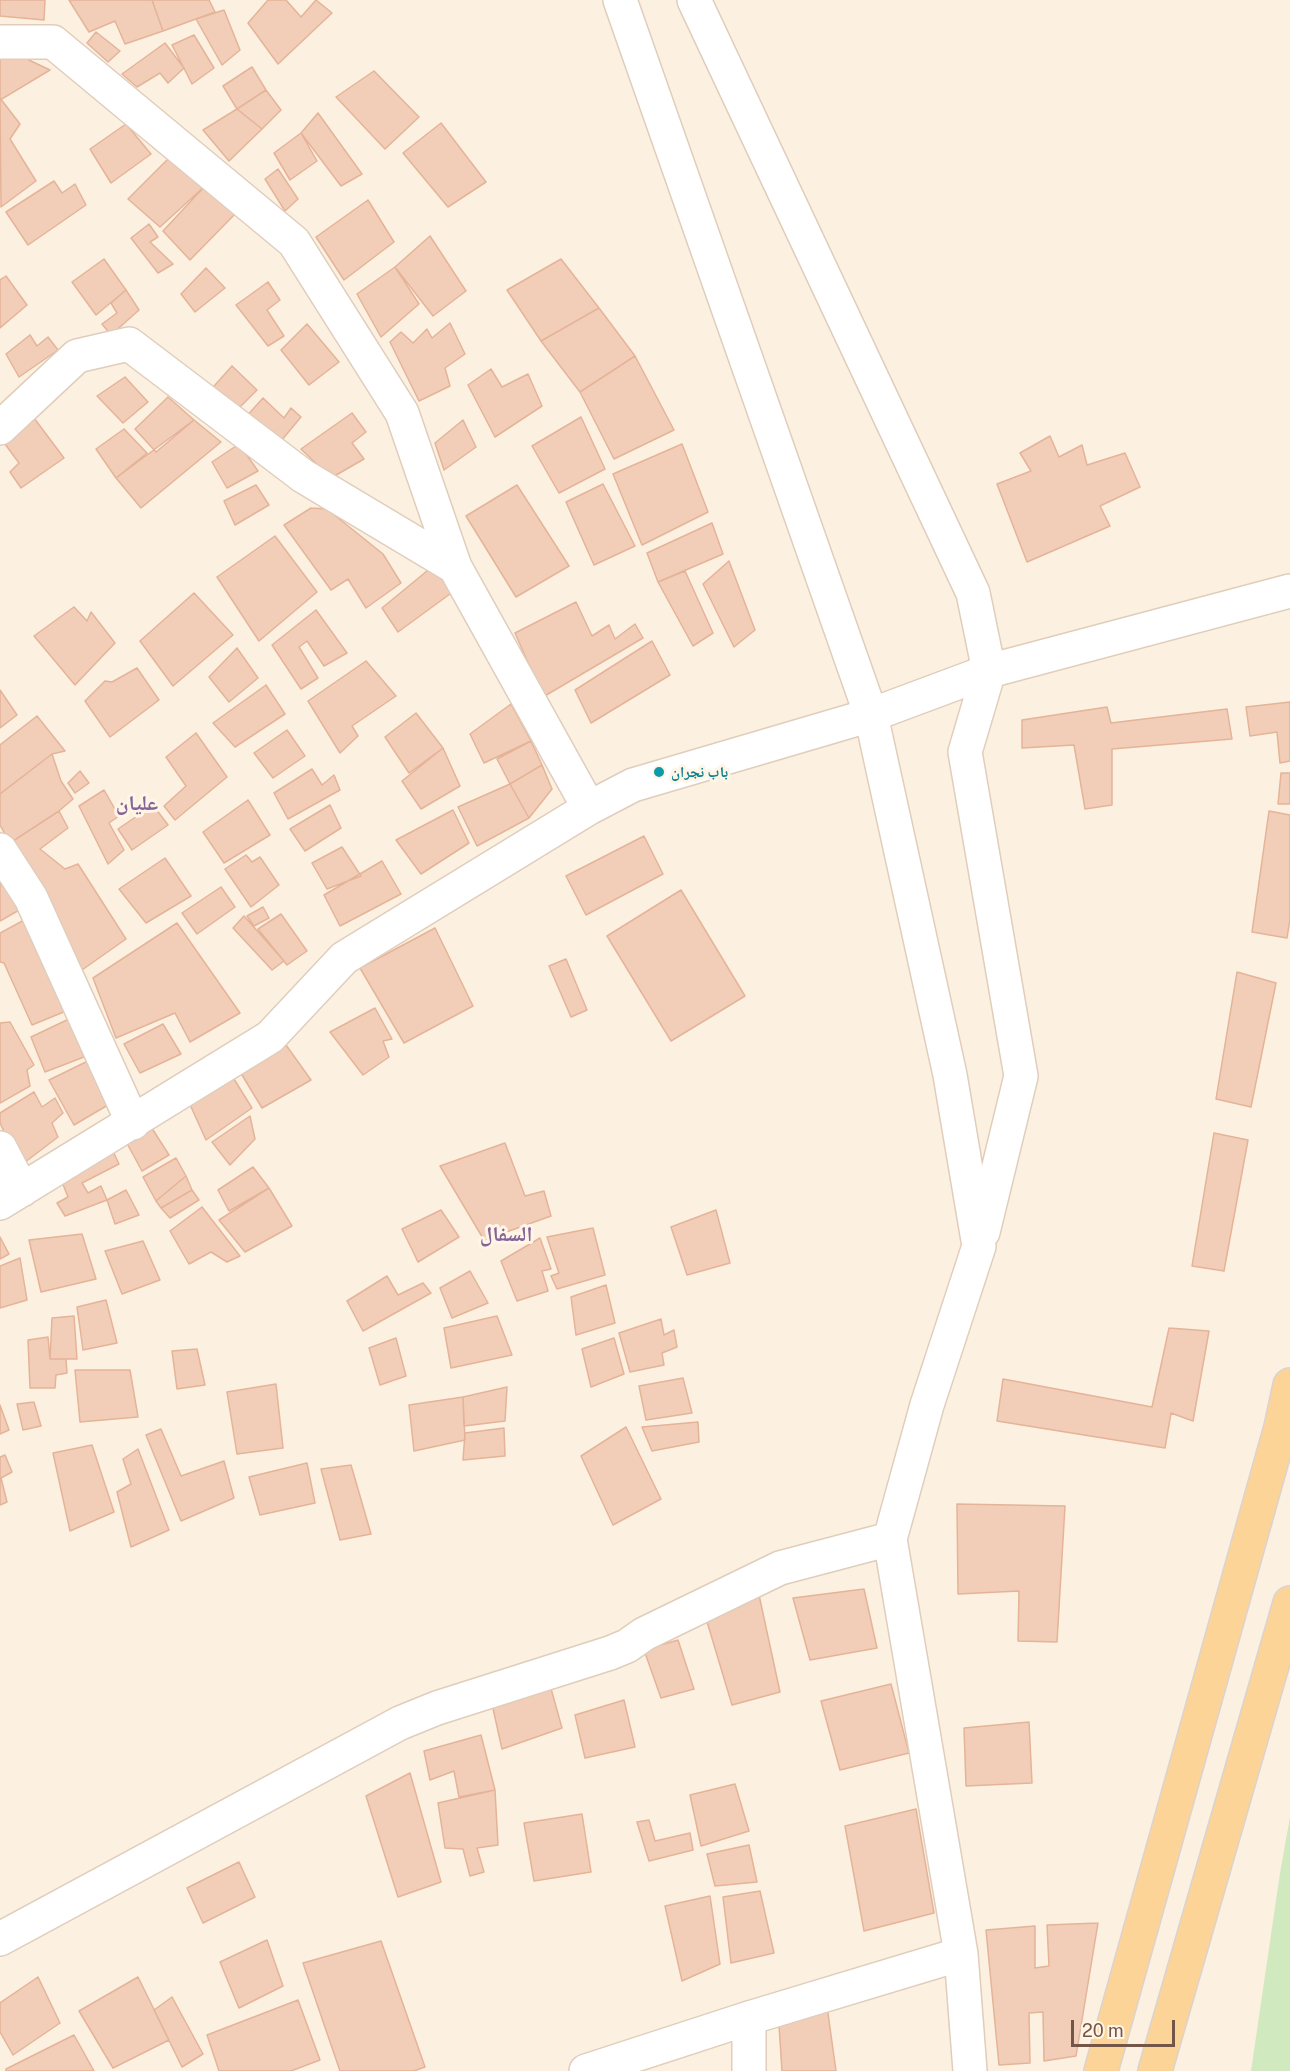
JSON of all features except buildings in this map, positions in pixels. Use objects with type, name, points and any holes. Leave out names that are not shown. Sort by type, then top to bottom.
[{"type":"main road","points":[[1101,2071],[1272,1460],[1290,1385]]},
{"type":"main road","points":[[1155,2071],[1290,1603]]},
{"type":"street","points":[[620,0],[871,715],[950,1075],[979,1246]]},
{"type":"street","points":[[694,0],[973,593],[989,671],[965,752],[1021,1076],[979,1246],[927,1405],[890,1539],[962,1954],[970,2071]]},
{"type":"street","points":[[0,42],[53,42],[294,242],[402,413],[455,567],[589,808]]},
{"type":"street","points":[[0,428],[77,356],[129,344],[303,476],[455,567]]},
{"type":"street","points":[[0,1148],[11,1196],[270,1037],[344,958],[589,808],[633,785],[871,715],[989,671],[1290,591]]},
{"type":"street","points":[[0,850],[31,898],[132,1123]]},
{"type":"street","points":[[0,1939],[400,1723],[437,1708],[610,1653],[780,1568],[890,1539]]},
{"type":"street","points":[[586,2071],[749,2018],[962,1954]]},
{"type":"street","points":[[749,2018],[749,2071]]},
{"type":"green space","points":[[1290,1817],[1290,2071],[1251,2071],[1280,1873]]},
{"type":"place","name":"باب نجران","points":[[659,772]]},
{"type":"district","name":"عليان","points":[[137,804]]},
{"type":"district","name":"السفال","points":[[506,1235]]}]
